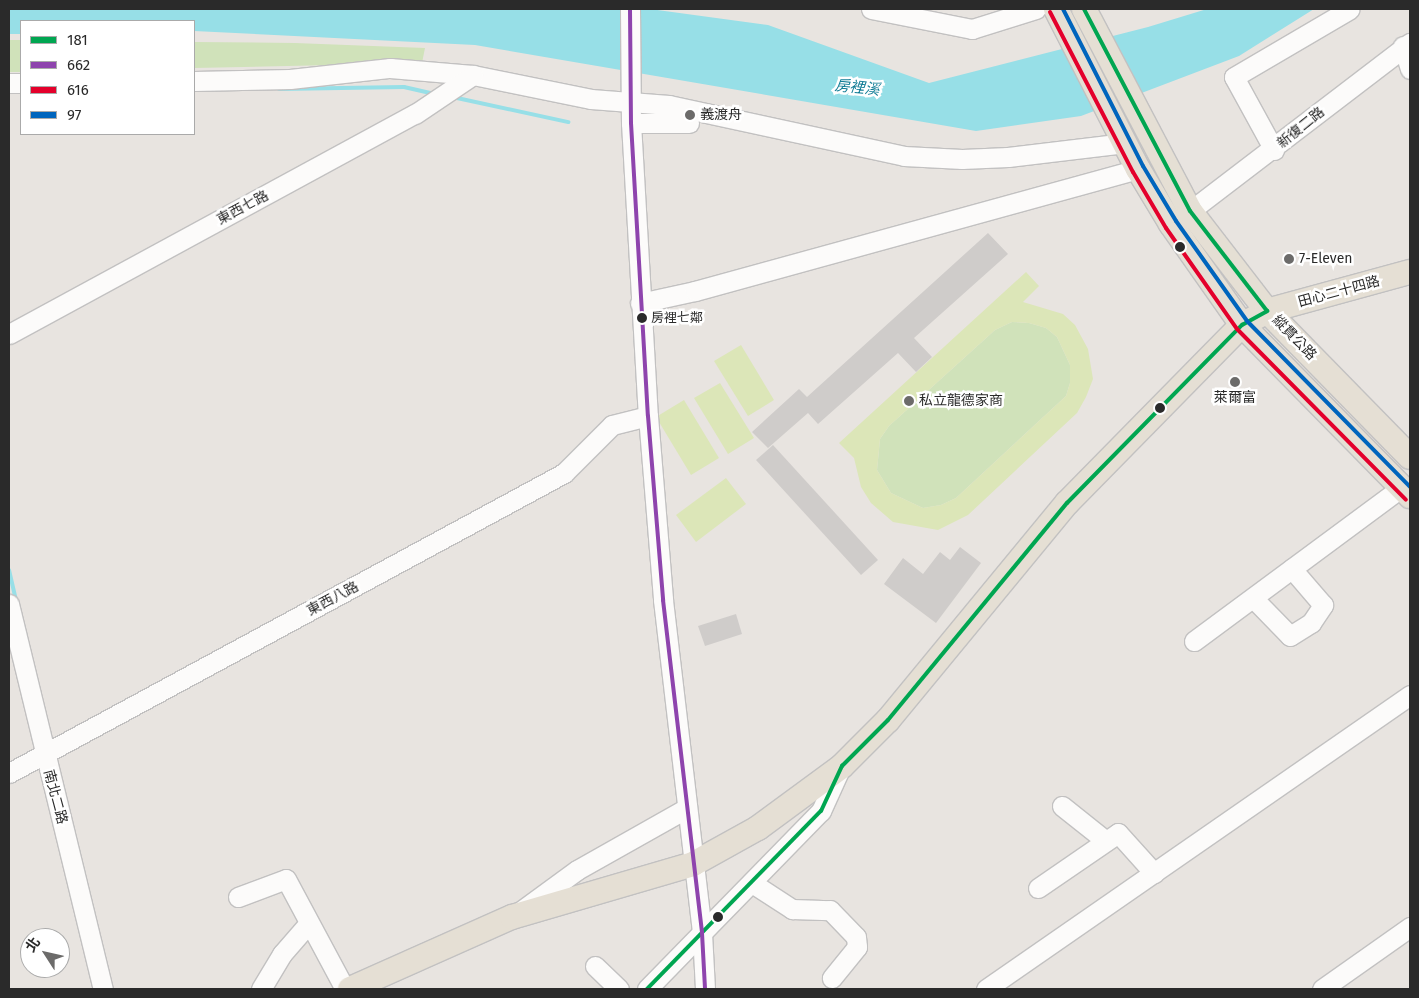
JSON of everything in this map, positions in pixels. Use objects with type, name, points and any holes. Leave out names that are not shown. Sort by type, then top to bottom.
[{"type":"main road","name":"縱貫公路","points":[[1056,9],[1138,169],[1171,224],[1242,325],[1406,492]]},
{"type":"main road","name":"縱貫公路","points":[[1084,9],[1145,130],[1190,211],[1267,311],[1410,457]]},
{"type":"main road","name":"田心二十四路","points":[[350,989],[512,917],[693,864],[758,828],[842,766],[888,720],[1067,503],[1242,325],[1267,311],[1410,272]]},
{"type":"street","points":[[630,9],[631,123],[648,416],[663,600],[702,933],[705,989]]},
{"type":"street","points":[[871,9],[972,29],[1036,9]]},
{"type":"street","points":[[1274,150],[1234,77],[1350,9]]},
{"type":"street","points":[[1407,44],[1410,69]]},
{"type":"street","name":"新復二路","points":[[1190,211],[1274,150],[1407,44]]},
{"type":"street","points":[[195,81],[290,80],[390,68],[473,76],[590,99],[669,106],[904,156],[962,159],[1008,157],[1125,143]]},
{"type":"street","name":"東西七路","points":[[9,334],[415,114],[473,76]]},
{"type":"street","points":[[631,123],[689,123]]},
{"type":"street","points":[[640,302],[695,291],[1138,169]]},
{"type":"street","name":"東西八路","points":[[9,773],[564,472],[612,425],[648,416]]},
{"type":"street","points":[[1194,642],[1292,569],[1406,492]]},
{"type":"street","points":[[1252,598],[1290,636],[1311,623],[1323,605],[1292,569]]},
{"type":"street","name":"南北二路","points":[[9,604],[103,989]]},
{"type":"street","points":[[986,989],[1410,695]]},
{"type":"street","points":[[647,989],[821,811],[842,766]]},
{"type":"street","points":[[1062,806],[1106,841]]},
{"type":"street","points":[[512,917],[577,870],[687,808]]},
{"type":"street","points":[[1038,888],[1118,833],[1154,873]]},
{"type":"street","points":[[238,897],[286,879],[345,989]]},
{"type":"street","points":[[752,883],[792,909],[830,910],[856,937],[857,947],[832,978]]},
{"type":"street","points":[[261,989],[282,954],[309,923]]},
{"type":"street","points":[[1322,989],[1410,927]]},
{"type":"street","points":[[595,966],[619,989]]},
{"type":"green space","points":[[9,40],[20,40],[20,72],[9,72]]},
{"type":"green space","points":[[195,42],[295,43],[425,48],[422,63],[195,68]]},
{"type":"green space","points":[[1026,272],[1039,286],[1023,302],[1063,314],[1075,325],[1088,349],[1093,379],[1077,413],[968,515],[938,530],[893,522],[871,503],[861,487],[854,458],[839,443]],"holes":[[[1012,322],[1029,323],[1046,328],[1057,337],[1070,365],[1070,383],[1066,396],[956,498],[941,505],[923,508],[891,493],[877,470],[880,439],[889,426],[995,330]]]},
{"type":"green space","points":[[1012,322],[1029,323],[1046,328],[1057,337],[1070,365],[1070,383],[1066,396],[956,498],[941,505],[923,508],[891,493],[877,470],[880,439],[889,426],[995,330]]},
{"type":"green space","points":[[741,345],[774,400],[748,416],[714,361]]},
{"type":"green space","points":[[720,383],[754,438],[728,454],[694,398]]},
{"type":"green space","points":[[684,400],[719,458],[691,475],[656,417]]},
{"type":"green space","points":[[726,478],[746,504],[696,542],[676,515]]},
{"type":"water","name":"房裡溪","points":[[9,9],[650,9],[768,25],[929,83],[1148,27],[1207,9],[1314,9],[1239,56],[1081,116],[976,131],[475,45],[195,31],[195,20],[20,20],[20,34],[9,34]]},
{"type":"building","points":[[988,233],[1008,254],[914,338],[932,357],[916,372],[898,353],[818,424],[808,413],[768,448],[752,432],[799,389],[807,397]]},
{"type":"building","points":[[773,445],[878,560],[861,575],[756,460]]},
{"type":"building","points":[[960,547],[981,563],[936,623],[884,584],[903,558],[923,574],[940,552],[950,560]]},
{"type":"building","points":[[736,614],[742,634],[705,646],[698,626]]},
{"type":"waterway","points":[[279,89],[404,87],[431,93]]},
{"type":"waterway","points":[[457,98],[568,122]]},
{"type":"waterway","points":[[9,570],[16,600]]},
{"type":"transit line","name":"662","points":[[630,9],[631,123],[648,416],[663,600],[702,933],[705,989]]},
{"type":"transit line","name":"97","points":[[1063,9],[1143,166],[1176,221],[1247,321],[1410,487]]},
{"type":"transit line","name":"181","points":[[647,989],[821,811],[842,766],[888,720],[1067,503],[1242,325],[1267,311],[1190,211],[1084,9]]},
{"type":"transit line","name":"616","points":[[1050,12],[1133,172],[1166,228],[1237,329],[1406,500]]},
{"type":"place","name":"義渡舟","points":[[690,115]]},
{"type":"place","name":"7-Eleven","points":[[1289,259]]},
{"type":"place","name":"房裡七鄰","points":[[642,318]]},
{"type":"place","name":"萊爾富","points":[[1235,382]]},
{"type":"place","name":"私立龍德家商","points":[[909,401]]}]
